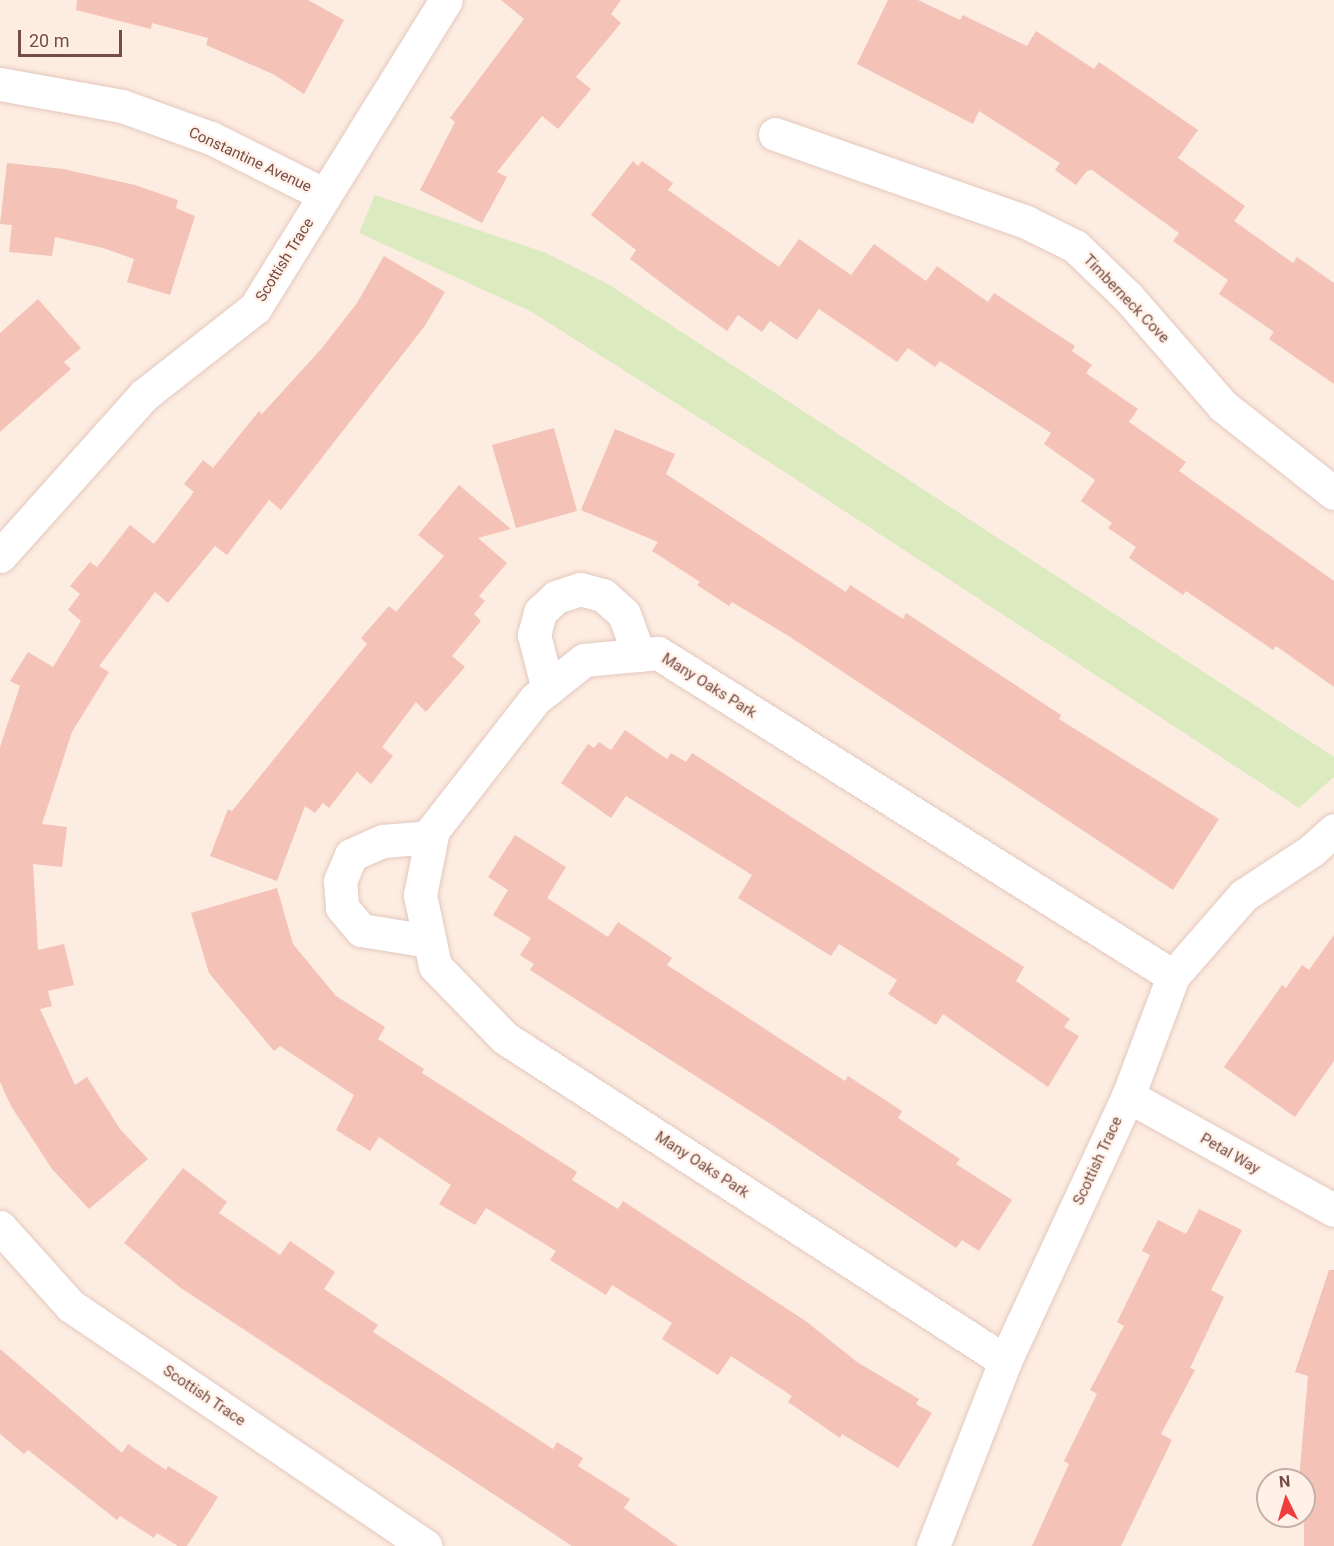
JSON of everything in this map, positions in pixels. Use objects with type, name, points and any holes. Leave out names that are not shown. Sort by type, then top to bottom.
[{"type":"street","name":"Scottish Trace","points":[[0,556],[144,395],[255,308],[446,0]]},
{"type":"street","name":"Constantine Avenue","points":[[0,84],[122,106],[211,138],[326,195]]},
{"type":"street","name":"Timberneck Cove","points":[[775,134],[1026,222],[1075,246],[1128,297],[1223,406],[1334,493]]},
{"type":"street","name":"Many Oaks Park","points":[[548,689],[534,635],[540,612],[556,597],[580,589],[603,595],[624,614],[639,655]]},
{"type":"street","name":"Many Oaks Park","points":[[1005,1361],[505,1038],[435,966],[420,895],[431,837],[499,746],[548,689],[585,660],[658,653],[1173,976]]},
{"type":"street","name":"Scottish Trace","points":[[933,1546],[1005,1361],[1128,1096],[1173,976],[1244,895],[1311,851],[1334,830]]},
{"type":"street","points":[[429,940],[361,930],[342,906],[340,881],[351,855],[383,841],[431,837]]},
{"type":"street","name":"Petal Way","points":[[1128,1096],[1334,1210]]},
{"type":"street","name":"Scottish Trace","points":[[0,1227],[71,1306],[425,1546]]},
{"type":"green space","points":[[375,195],[546,253],[608,284],[1334,757],[1334,777],[1299,808],[774,465],[530,311],[359,233]]},
{"type":"building","points":[[77,0],[308,0],[344,20],[304,94],[273,74],[206,45],[208,38],[152,23],[151,29],[76,10]]},
{"type":"building","points":[[501,0],[621,0],[611,14],[621,23],[576,77],[591,89],[558,129],[542,116],[497,172],[507,177],[482,223],[420,190],[455,122],[450,118],[524,19]]},
{"type":"building","points":[[888,0],[918,0],[960,20],[963,15],[1027,46],[1036,31],[1094,69],[1099,62],[1198,130],[1178,158],[1245,206],[1234,221],[1293,263],[1297,257],[1334,283],[1334,384],[1269,339],[1274,332],[1219,294],[1228,280],[1173,241],[1179,233],[1092,170],[1087,171],[1076,185],[1055,170],[1060,163],[979,111],[973,124],[857,64]]},
{"type":"building","points":[[633,161],[638,166],[642,161],[673,183],[668,190],[779,267],[799,239],[851,275],[874,244],[926,281],[937,266],[988,302],[994,293],[1075,346],[1072,351],[1092,365],[1086,373],[1138,409],[1129,422],[1186,462],[1179,471],[1334,581],[1334,687],[1276,646],[1273,650],[1186,591],[1183,595],[1129,558],[1136,547],[1108,528],[1112,523],[1081,501],[1095,480],[1044,444],[1051,433],[940,361],[935,367],[908,348],[897,362],[819,309],[797,340],[770,321],[762,332],[738,315],[727,331],[680,297],[630,259],[636,250],[591,215]]},
{"type":"building","points":[[7,163],[63,169],[135,185],[178,200],[176,208],[195,216],[170,295],[127,282],[134,259],[103,248],[55,237],[52,256],[9,252],[12,225],[0,224]]},
{"type":"building","points":[[384,256],[445,292],[424,327],[281,510],[269,500],[227,555],[215,546],[168,603],[155,592],[99,666],[109,672],[72,732],[42,824],[67,827],[62,867],[33,864],[38,950],[64,944],[74,985],[48,991],[52,1006],[40,1009],[75,1085],[87,1077],[120,1129],[148,1159],[89,1209],[52,1169],[11,1106],[0,1082],[0,747],[20,686],[10,681],[28,652],[53,667],[81,621],[68,610],[80,594],[70,586],[90,562],[97,567],[130,525],[154,544],[194,492],[184,484],[203,460],[213,468],[259,411],[262,414],[322,348],[357,303]]},
{"type":"building","points":[[38,299],[81,348],[64,362],[71,369],[0,432],[0,333]]},
{"type":"building","points":[[554,428],[577,511],[516,528],[492,445]]},
{"type":"building","points":[[615,429],[675,454],[666,474],[846,592],[850,585],[903,619],[906,613],[1061,715],[1059,719],[1219,819],[1173,890],[787,635],[732,602],[729,606],[697,585],[700,582],[652,551],[658,542],[581,510]]},
{"type":"building","points":[[459,485],[511,529],[478,538],[507,563],[479,596],[485,601],[474,614],[481,621],[452,656],[465,667],[426,712],[416,702],[382,747],[393,756],[371,784],[357,772],[329,808],[323,803],[315,813],[305,806],[277,881],[210,856],[228,809],[232,811],[367,644],[361,638],[389,606],[396,612],[444,556],[418,535]]},
{"type":"building","points":[[625,730],[667,759],[671,753],[686,762],[692,753],[1024,967],[1016,981],[1070,1019],[1064,1027],[1079,1036],[1048,1087],[943,1014],[936,1025],[888,994],[897,980],[839,944],[831,956],[738,898],[752,875],[626,796],[611,818],[561,783],[588,744],[594,748],[599,742],[611,750]]},
{"type":"building","points":[[515,835],[566,867],[547,898],[608,937],[618,922],[672,958],[667,965],[845,1081],[848,1076],[902,1111],[898,1118],[960,1159],[956,1164],[1012,1200],[979,1251],[962,1240],[956,1248],[769,1123],[530,970],[534,964],[520,955],[531,938],[493,915],[508,890],[488,877]]},
{"type":"building","points":[[277,888],[293,944],[336,996],[385,1027],[378,1039],[424,1069],[422,1073],[577,1172],[572,1180],[618,1209],[623,1201],[807,1322],[857,1362],[919,1399],[916,1404],[932,1413],[898,1468],[842,1434],[840,1438],[788,1402],[792,1396],[731,1356],[718,1375],[662,1339],[672,1323],[612,1285],[606,1295],[550,1260],[556,1251],[486,1208],[475,1225],[439,1204],[451,1185],[379,1137],[370,1151],[336,1130],[354,1095],[280,1046],[274,1051],[209,973],[191,913]]},
{"type":"building","points":[[1334,935],[1334,1061],[1295,1117],[1224,1067],[1282,985],[1286,988],[1302,965],[1309,970]]},
{"type":"building","points":[[183,1168],[227,1202],[219,1213],[280,1255],[290,1241],[335,1272],[324,1289],[378,1325],[373,1332],[553,1449],[557,1442],[583,1458],[578,1466],[630,1499],[624,1508],[678,1546],[572,1546],[181,1288],[124,1243]]},
{"type":"building","points":[[1199,1209],[1242,1230],[1211,1290],[1224,1297],[1190,1368],[1195,1370],[1161,1434],[1172,1440],[1121,1546],[1032,1546],[1069,1464],[1064,1461],[1097,1394],[1090,1390],[1124,1326],[1117,1322],[1150,1255],[1142,1251],[1158,1220],[1186,1234]]},
{"type":"building","points":[[1329,1270],[1334,1270],[1334,1546],[1304,1546],[1304,1528],[1316,1528],[1316,1468],[1300,1468],[1308,1376],[1295,1372]]},
{"type":"building","points":[[0,1349],[122,1453],[128,1444],[166,1470],[168,1466],[218,1497],[187,1546],[178,1546],[157,1533],[154,1538],[120,1516],[117,1520],[28,1450],[24,1454],[0,1434]]}]
